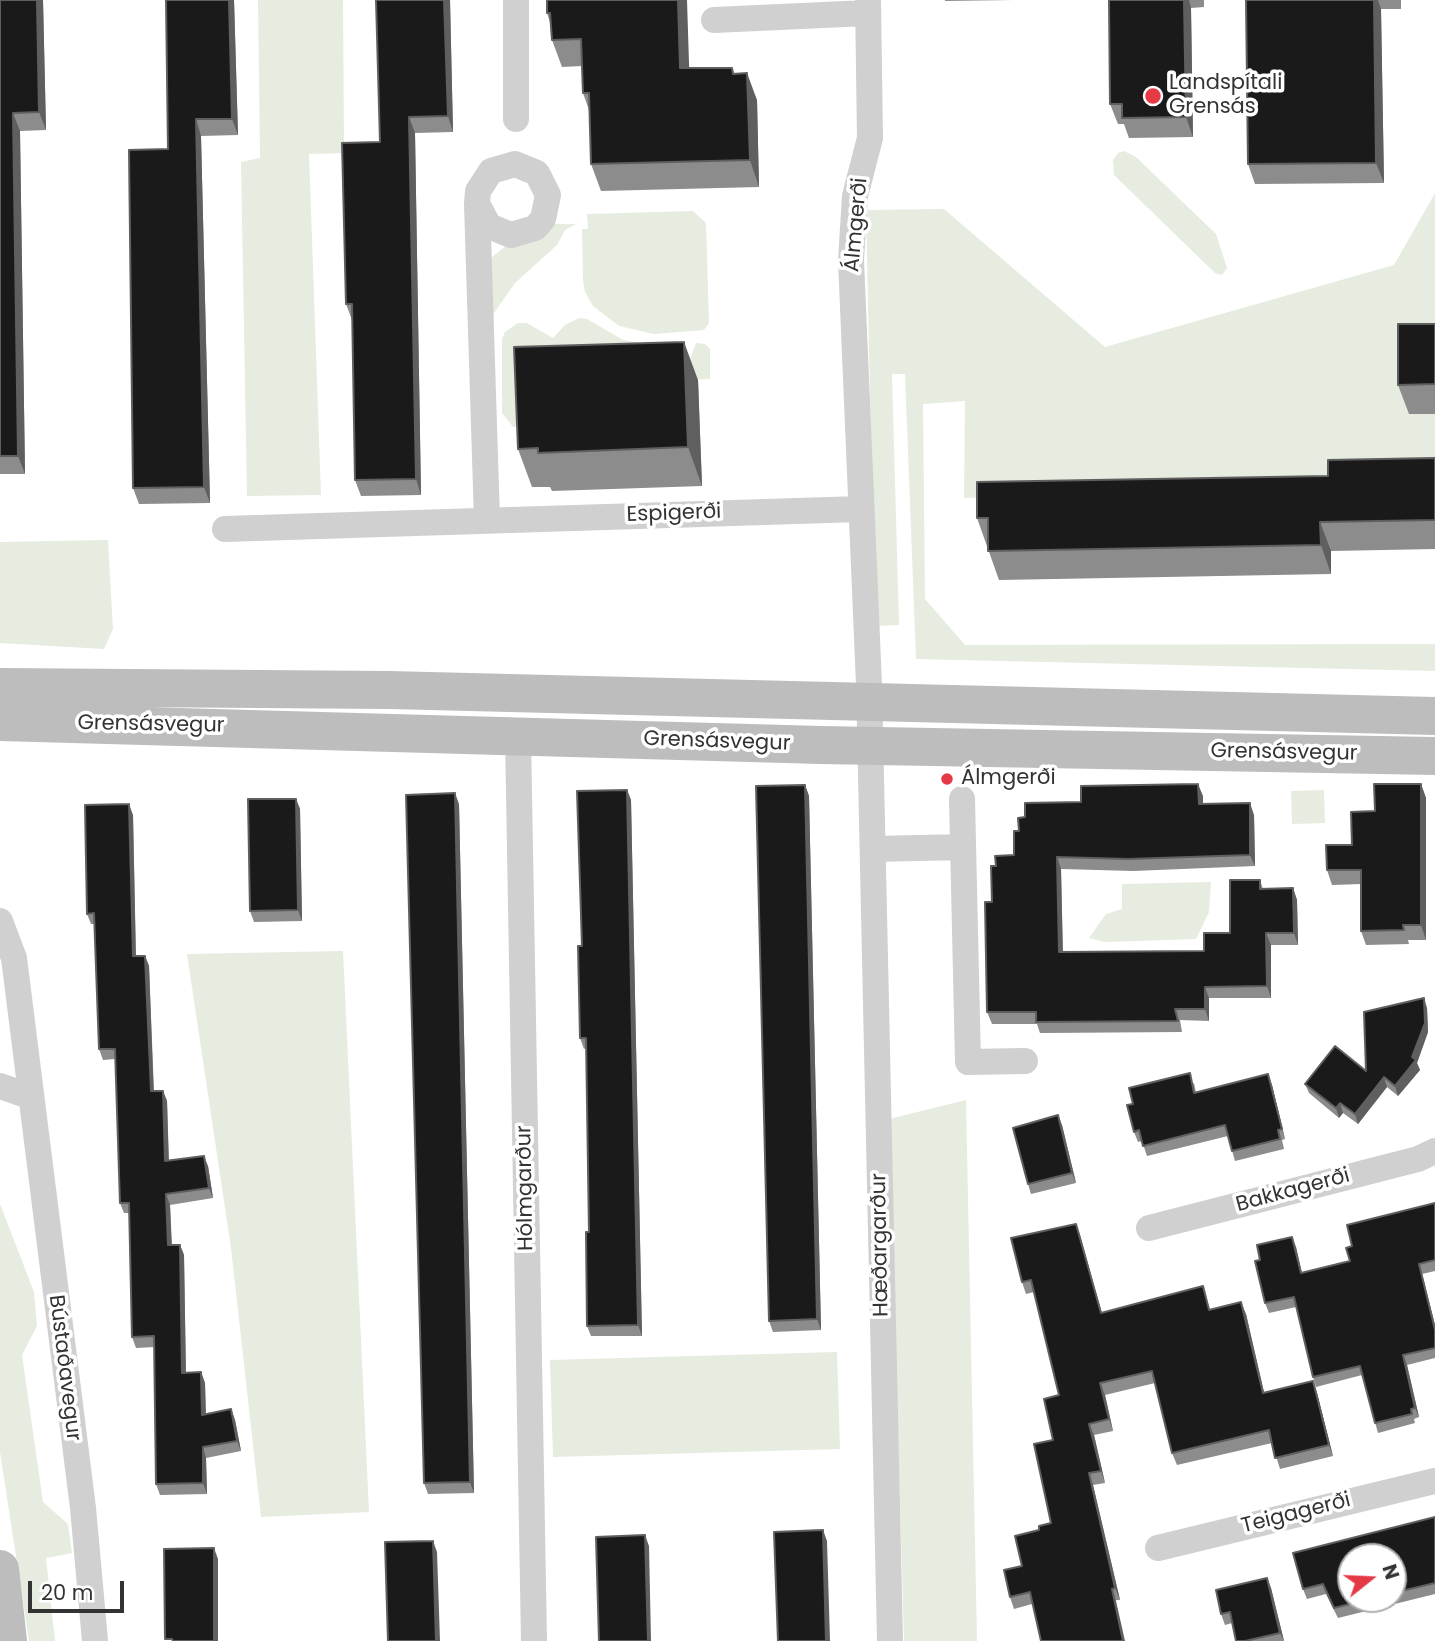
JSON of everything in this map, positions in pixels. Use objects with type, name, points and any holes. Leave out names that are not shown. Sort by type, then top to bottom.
[{"type":"main road","name":"Grensásvegur","points":[[0,687],[389,690],[1435,716]]},
{"type":"main road","name":"Grensásvegur","points":[[0,722],[871,746],[1435,756]]},
{"type":"main road","points":[[0,1569],[8,1641]]},
{"type":"street","points":[[516,0],[516,119]]},
{"type":"street","points":[[714,20],[867,7]]},
{"type":"street","name":"Álmgerði","points":[[867,7],[870,138],[855,196],[851,260],[869,704]]},
{"type":"street","points":[[477,204],[487,520]]},
{"type":"street","name":"Espigerði","points":[[225,529],[860,509]]},
{"type":"street","name":"Hæðargarður","points":[[869,704],[890,1641]]},
{"type":"street","name":"Hólmgarður","points":[[518,736],[534,1641]]},
{"type":"street","points":[[962,799],[968,1062],[1025,1061]]},
{"type":"street","points":[[873,849],[963,847]]},
{"type":"street","name":"Bústaðavegur","points":[[0,921],[14,958],[29,1096],[83,1508],[95,1641]]},
{"type":"street","points":[[0,1086],[29,1096]]},
{"type":"street","name":"Bakkagerði","points":[[1149,1228],[1418,1159],[1435,1151]]},
{"type":"street","name":"Teigagerði","points":[[1158,1548],[1435,1481]]},
{"type":"shaded area","points":[[258,0],[343,0],[344,153],[309,154],[321,495],[247,496],[241,162],[260,158]]},
{"type":"shaded area","points":[[1124,151],[1136,157],[1216,234],[1227,268],[1222,275],[1215,273],[1114,175],[1113,160],[1118,153]]},
{"type":"shaded area","points":[[1435,193],[1435,477],[1304,490],[964,498],[965,401],[923,404],[925,599],[965,645],[1435,644],[1435,671],[916,659],[905,374],[892,374],[899,625],[875,626],[866,210],[944,209],[1105,347],[1394,265]]},
{"type":"shaded area","points":[[693,211],[706,223],[709,323],[704,330],[654,334],[619,326],[593,306],[585,292],[583,280],[582,229],[588,229],[587,214]]},
{"type":"shaded area","points":[[554,224],[576,224],[565,230],[557,245],[515,283],[494,313],[488,330],[488,268],[492,257],[507,245]]},
{"type":"shaded area","points":[[579,318],[587,319],[623,340],[657,346],[690,360],[696,343],[705,344],[710,349],[710,379],[528,386],[529,426],[513,427],[502,413],[502,339],[505,332],[518,323],[527,323],[553,338],[565,325]]},
{"type":"shaded area","points":[[108,540],[113,629],[104,649],[0,643],[0,542]]},
{"type":"shaded area","points":[[1324,790],[1325,823],[1292,824],[1291,791]]},
{"type":"shaded area","points":[[1211,882],[1209,912],[1196,939],[1105,942],[1089,938],[1106,914],[1122,909],[1122,884]]},
{"type":"shaded area","points":[[343,951],[369,1512],[261,1517],[231,1248],[187,954]]},
{"type":"shaded area","points":[[966,1100],[977,1641],[904,1641],[889,1119]]},
{"type":"shaded area","points":[[0,1204],[34,1292],[37,1326],[22,1355],[43,1502],[68,1524],[72,1553],[46,1558],[55,1641],[29,1641],[0,1452]]},
{"type":"shaded area","points":[[837,1352],[840,1449],[553,1457],[550,1360]]},
{"type":"building","points":[[0,0],[37,0],[39,112],[13,113],[18,456],[0,456]]},
{"type":"building","points":[[166,0],[229,0],[232,119],[196,119],[204,487],[133,488],[129,150],[168,149]]},
{"type":"building","points":[[376,0],[444,0],[448,116],[409,117],[416,479],[355,480],[352,304],[346,304],[342,143],[380,142]]},
{"type":"building","points":[[547,0],[678,0],[680,68],[732,68],[733,74],[747,73],[750,160],[591,164],[589,93],[583,93],[581,39],[552,40]]},
{"type":"building","points":[[1109,0],[1184,0],[1186,117],[1122,118],[1122,104],[1110,104]]},
{"type":"building","points":[[1246,0],[1374,0],[1376,163],[1248,164]]},
{"type":"building","points":[[1398,324],[1435,324],[1435,384],[1398,385]]},
{"type":"building","points":[[684,342],[688,447],[538,453],[538,448],[518,449],[514,347]]},
{"type":"building","points":[[1435,458],[1435,520],[1320,522],[1321,545],[988,551],[988,518],[977,518],[977,482],[1328,476],[1328,460]]},
{"type":"building","points":[[1198,784],[1199,804],[1250,803],[1250,855],[1128,859],[1057,857],[1059,952],[1204,951],[1204,933],[1230,933],[1230,880],[1260,880],[1260,889],[1293,888],[1294,933],[1266,933],[1267,986],[1205,987],[1205,1009],[1175,1009],[1178,1021],[1036,1022],[1036,1012],[987,1012],[985,902],[992,902],[991,866],[996,866],[995,856],[1014,855],[1014,831],[1019,831],[1018,818],[1025,817],[1025,803],[1081,802],[1081,786]]},
{"type":"building","points":[[1374,784],[1421,784],[1421,925],[1403,925],[1404,930],[1361,931],[1361,870],[1327,870],[1326,845],[1352,845],[1351,812],[1375,811]]},
{"type":"building","points":[[805,785],[817,1319],[769,1321],[756,786]]},
{"type":"building","points":[[627,790],[638,1325],[587,1326],[586,1232],[589,1232],[586,1038],[580,1038],[578,946],[582,946],[577,791]]},
{"type":"building","points":[[455,793],[470,1482],[424,1483],[406,795]]},
{"type":"building","points":[[248,799],[296,799],[298,910],[250,911]]},
{"type":"building","points":[[129,804],[133,956],[145,956],[151,1091],[163,1091],[165,1161],[204,1156],[209,1188],[166,1194],[168,1245],[180,1245],[182,1373],[201,1372],[202,1415],[231,1409],[237,1441],[203,1447],[203,1483],[156,1484],[154,1336],[132,1337],[129,1203],[120,1203],[115,1049],[99,1049],[94,913],[87,914],[85,805]]},
{"type":"building","points":[[1424,998],[1425,1023],[1412,1057],[1416,1060],[1395,1086],[1384,1077],[1355,1114],[1340,1103],[1336,1108],[1305,1084],[1335,1046],[1366,1071],[1364,1012]]},
{"type":"building","points":[[1190,1073],[1194,1093],[1268,1074],[1282,1129],[1278,1130],[1280,1139],[1232,1151],[1225,1125],[1143,1146],[1139,1130],[1134,1132],[1127,1105],[1133,1104],[1129,1088]]},
{"type":"building","points":[[1058,1115],[1072,1173],[1028,1184],[1013,1128]]},
{"type":"building","points":[[1435,1203],[1435,1260],[1419,1264],[1435,1330],[1435,1348],[1403,1355],[1415,1408],[1411,1409],[1412,1414],[1375,1423],[1360,1366],[1313,1377],[1294,1297],[1265,1303],[1255,1261],[1260,1260],[1257,1245],[1292,1237],[1301,1273],[1350,1261],[1346,1248],[1352,1246],[1347,1225]]},
{"type":"building","points":[[1076,1224],[1101,1313],[1203,1286],[1209,1310],[1241,1302],[1263,1393],[1313,1381],[1329,1445],[1275,1458],[1269,1430],[1172,1453],[1152,1371],[1100,1383],[1109,1419],[1089,1424],[1101,1471],[1089,1473],[1115,1588],[1112,1589],[1123,1641],[1041,1641],[1030,1592],[1010,1597],[1004,1570],[1022,1566],[1015,1536],[1039,1530],[1039,1526],[1051,1523],[1034,1444],[1053,1440],[1044,1399],[1059,1395],[1031,1280],[1022,1282],[1011,1238]]},
{"type":"building","points":[[1435,1517],[1435,1583],[1407,1590],[1407,1543],[1337,1543],[1337,1607],[1334,1608],[1323,1584],[1303,1589],[1293,1553]]},
{"type":"building","points":[[823,1530],[826,1641],[778,1641],[774,1532]]},
{"type":"building","points":[[645,1535],[648,1641],[599,1641],[596,1537]]},
{"type":"building","points":[[433,1541],[436,1641],[388,1641],[385,1542]]},
{"type":"building","points":[[214,1548],[214,1641],[165,1639],[164,1549]]},
{"type":"building","points":[[1267,1578],[1280,1633],[1236,1641],[1230,1612],[1221,1614],[1216,1590]]},
{"type":"place","name":"Landspítali Grensás","points":[[1153,96]]},
{"type":"place","name":"Álmgerði","points":[[947,779]]}]
